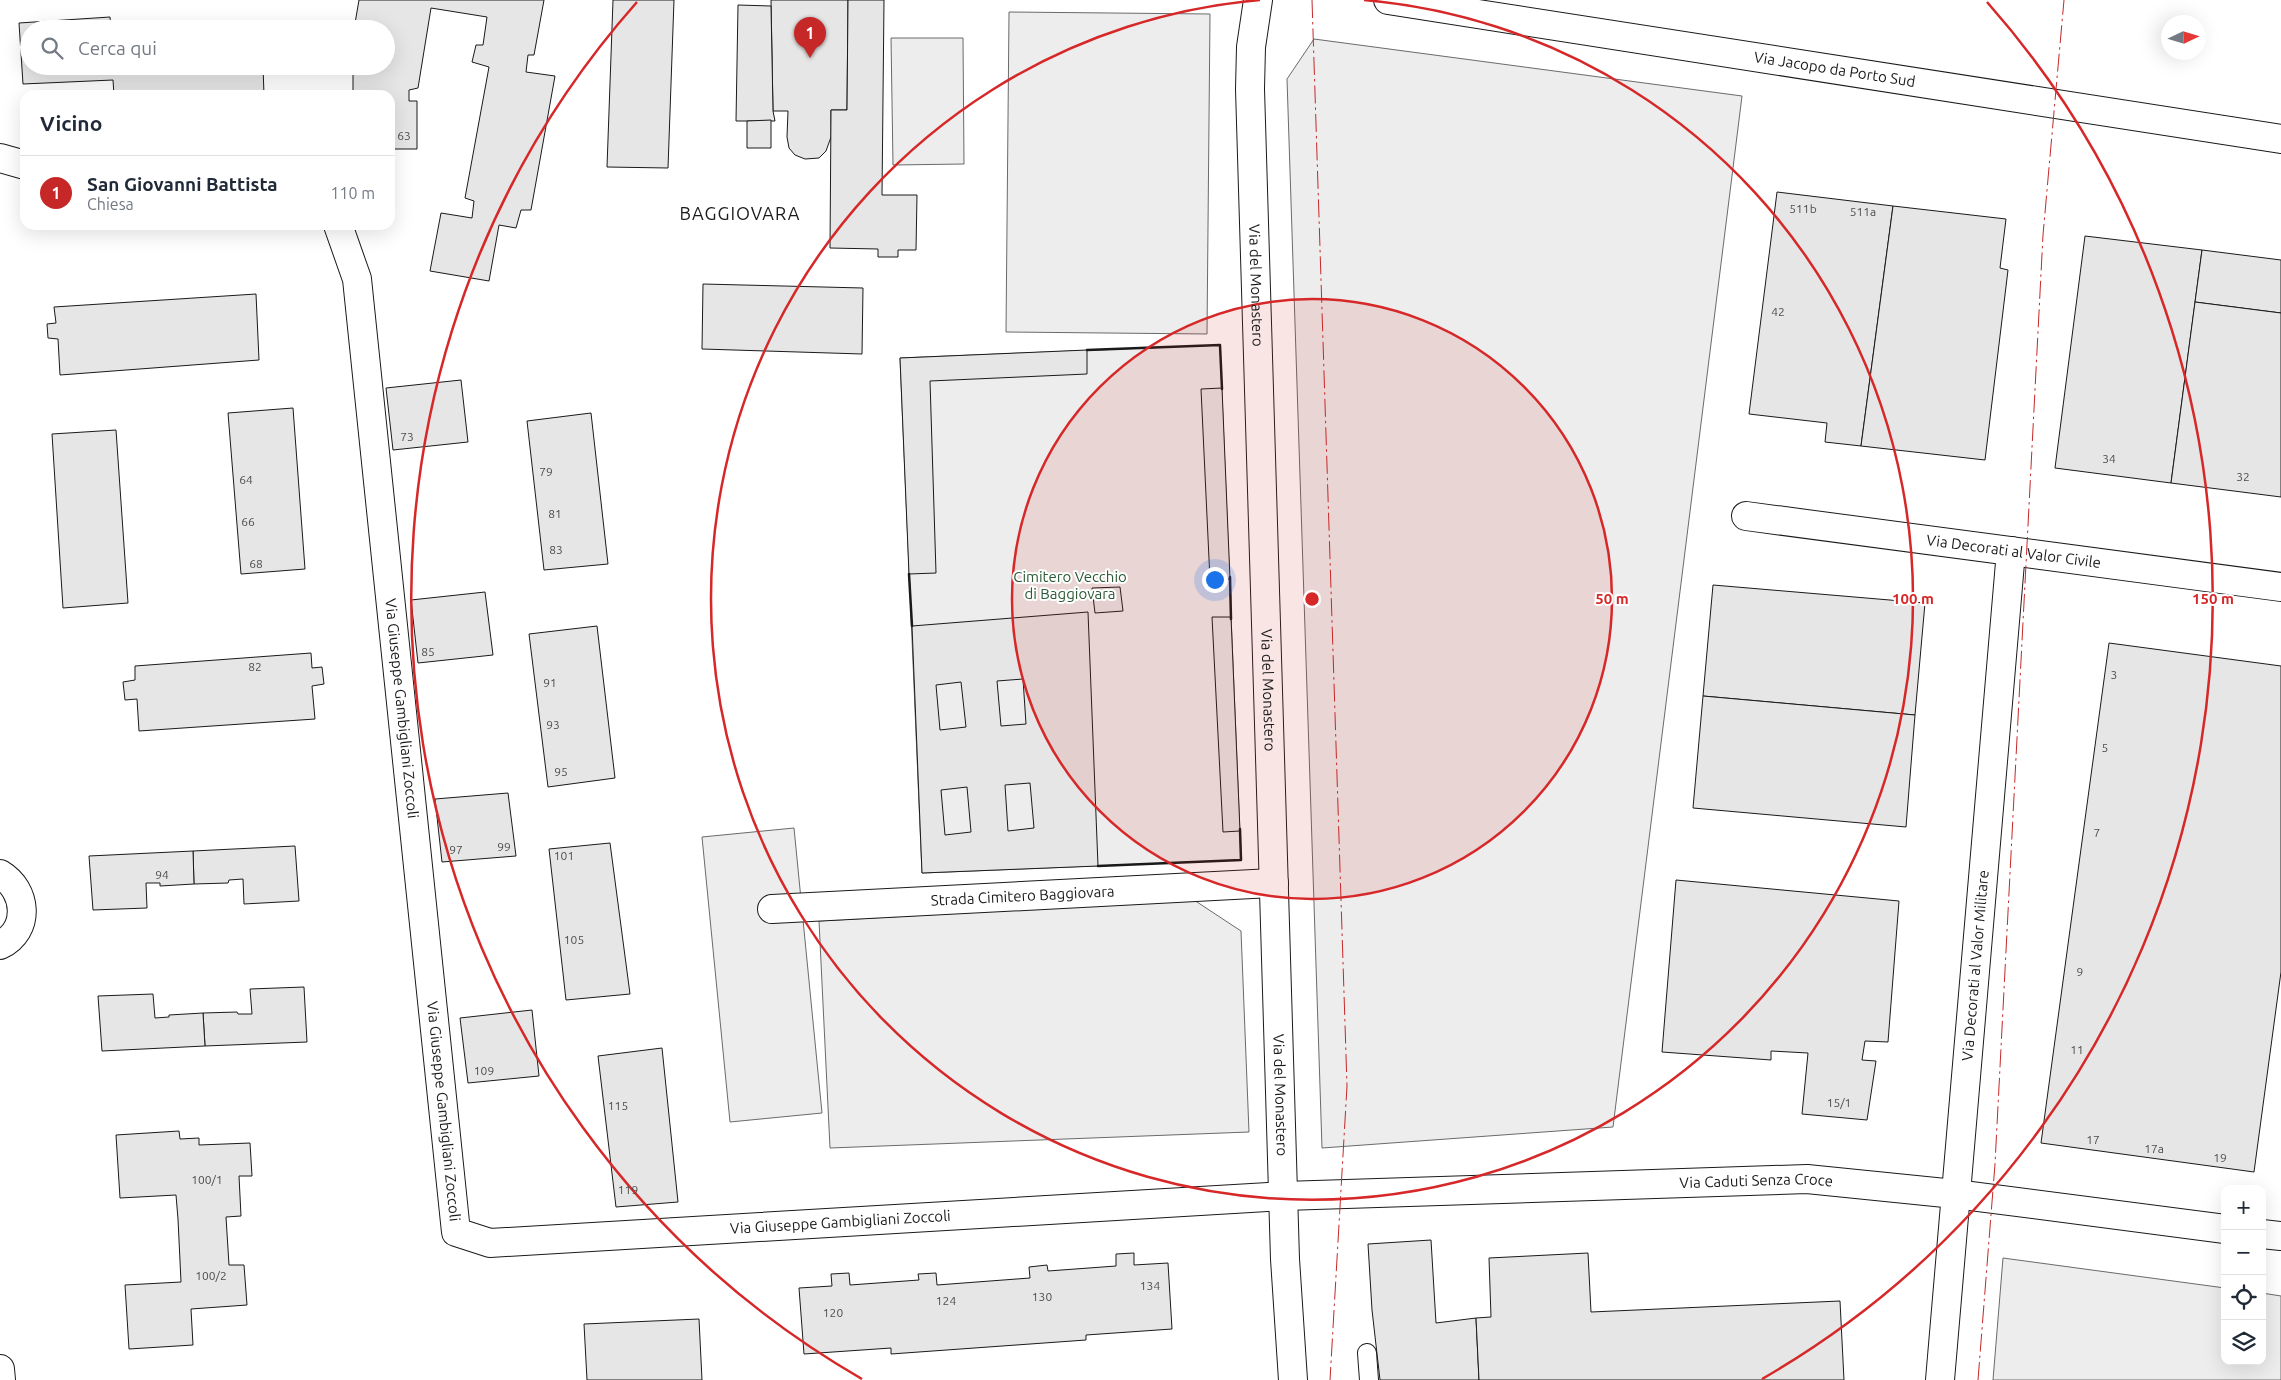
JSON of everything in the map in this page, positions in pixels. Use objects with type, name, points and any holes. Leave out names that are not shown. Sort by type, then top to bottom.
[{"type":"street","name":"Via del Monastero","points":[[1258,0],[1251,47],[1250,89],[1285,1259],[1293,1380]]},
{"type":"street","name":"Via Jacopo da Porto Sud","points":[[1388,0],[2281,140]]},
{"type":"street","points":[[0,158],[20,164]]},
{"type":"street","name":"Via Giuseppe Gambigliani Zoccoli","points":[[340,230],[358,279],[456,1232],[490,1244],[1284,1196]]},
{"type":"street","name":"Via Decorati al Valor Civile","points":[[1746,516],[2281,587]]},
{"type":"street","name":"Via Decorati al Valor Militare","points":[[1940,1380],[2011,551]]},
{"type":"street","points":[[0,874],[14,886],[21,898],[22,913],[19,926],[12,936],[0,945]]},
{"type":"street","name":"Strada Cimitero Baggiovara","points":[[772,909],[1274,883]]},
{"type":"street","name":"Via Caduti Senza Croce","points":[[1284,1196],[1807,1179],[1955,1194],[2221,1228]]},
{"type":"street","points":[[2266,1234],[2281,1236]]},
{"type":"street","points":[[0,1369],[1,1380]]},
{"type":"lane","points":[[1368,1353],[1369,1380]]},
{"type":"shaded area","points":[[1009,12],[1210,14],[1207,334],[1006,332]]},
{"type":"shaded area","points":[[891,38],[963,38],[964,164],[893,165]]},
{"type":"shaded area","points":[[1314,39],[1742,96],[1613,1127],[1322,1148],[1287,79]]},
{"type":"shaded area","name":"Cimitero Vecchio di Baggiovara","points":[[1220,345],[1241,860],[922,873],[900,358]]},
{"type":"shaded area","points":[[794,828],[822,1113],[730,1122],[702,837]]},
{"type":"shaded area","points":[[1194,900],[1241,931],[1249,1132],[830,1148],[819,921]]},
{"type":"shaded area","points":[[2003,1258],[2221,1287],[2221,1365],[2266,1365],[2266,1294],[2281,1296],[2281,1380],[1993,1380]]},
{"type":"building","points":[[359,0],[544,0],[534,55],[528,55],[526,72],[555,76],[531,210],[521,210],[516,228],[499,225],[489,281],[430,271],[441,213],[472,218],[474,201],[465,198],[489,67],[472,62],[476,45],[483,45],[487,17],[431,8],[418,88],[409,90],[409,101],[417,101],[417,149],[395,149],[395,90],[353,90],[353,75],[395,75],[395,20],[356,20]]},
{"type":"building","points":[[613,0],[674,0],[668,168],[607,167]]},
{"type":"building","points":[[771,0],[848,0],[847,110],[831,110],[831,137],[826,151],[819,158],[805,159],[795,155],[789,148],[787,137],[788,111],[773,111]]},
{"type":"building","points":[[848,0],[884,0],[882,195],[917,195],[916,250],[898,250],[898,257],[878,257],[878,249],[830,248],[831,110],[847,110]]},
{"type":"building","points":[[738,5],[771,6],[773,111],[775,121],[736,121]]},
{"type":"building","points":[[110,17],[110,20],[64,20]]},
{"type":"building","points":[[22,75],[263,75],[264,90],[114,90],[113,80],[23,84]]},
{"type":"building","points":[[771,120],[771,148],[747,148],[747,121]]},
{"type":"building","points":[[1777,192],[1893,206],[1861,446],[1825,442],[1827,423],[1749,414]]},
{"type":"building","points":[[1893,206],[2006,219],[2000,268],[2008,270],[1985,460],[1861,446]]},
{"type":"building","points":[[2085,236],[2202,250],[2171,483],[2055,468]]},
{"type":"building","points":[[2202,250],[2281,260],[2281,313],[2195,302]]},
{"type":"building","points":[[703,284],[863,288],[862,354],[702,349]]},
{"type":"building","points":[[256,294],[259,360],[60,375],[58,339],[48,338],[47,324],[56,323],[54,307]]},
{"type":"building","points":[[2195,302],[2281,313],[2281,497],[2171,483]]},
{"type":"building","points":[[1087,350],[1087,374],[930,381],[936,573],[909,574],[900,358]]},
{"type":"building","points":[[461,380],[468,442],[393,450],[386,388]]},
{"type":"building","points":[[1222,388],[1230,579],[1210,580],[1201,389]]},
{"type":"building","points":[[293,408],[305,569],[241,574],[228,413]]},
{"type":"building","points":[[591,413],[608,564],[544,570],[527,421]]},
{"type":"building","points":[[116,430],[128,603],[63,608],[52,434]]},
{"type":"building","points":[[1713,585],[1925,603],[1915,715],[1703,696]]},
{"type":"building","points":[[1120,587],[1123,611],[1095,613],[1092,588]]},
{"type":"building","points":[[485,592],[493,655],[418,663],[411,600]]},
{"type":"building","points":[[1088,612],[1098,866],[922,873],[912,626]],"holes":[[[1023,679],[1026,724],[1001,726],[997,681]],[[961,682],[966,727],[940,730],[936,685]],[[1030,783],[1034,828],[1008,831],[1005,785]],[[967,787],[971,832],[945,835],[941,790]]]},
{"type":"building","points":[[1212,617],[1231,617],[1240,831],[1223,832]]},
{"type":"building","points":[[597,626],[615,778],[548,787],[529,634]]},
{"type":"building","points":[[2109,643],[2281,666],[2281,972],[2254,1172],[2041,1143]]},
{"type":"building","points":[[311,653],[312,668],[322,667],[324,684],[312,686],[315,719],[139,731],[137,699],[125,700],[123,682],[135,680],[135,666]]},
{"type":"building","points":[[1703,696],[1915,715],[1906,827],[1693,808]]},
{"type":"building","points":[[508,793],[516,856],[442,862],[435,799]]},
{"type":"building","points":[[610,843],[630,994],[566,1000],[549,849]]},
{"type":"building","points":[[295,846],[299,901],[244,904],[243,879],[229,880],[228,883],[194,884],[193,851]]},
{"type":"building","points":[[193,851],[194,884],[160,886],[160,883],[146,883],[147,908],[93,910],[89,856]]},
{"type":"building","points":[[1676,880],[1899,901],[1888,1042],[1865,1041],[1862,1060],[1876,1061],[1867,1120],[1802,1114],[1808,1053],[1771,1051],[1771,1060],[1662,1052]]},
{"type":"building","points":[[304,987],[307,1042],[205,1046],[203,1013],[237,1012],[238,1014],[252,1014],[250,989]]},
{"type":"building","points":[[153,994],[155,1018],[169,1017],[169,1015],[203,1013],[205,1046],[102,1051],[98,996]]},
{"type":"building","points":[[532,1010],[539,1076],[468,1083],[460,1018]]},
{"type":"building","points":[[662,1048],[678,1202],[616,1207],[598,1056]]},
{"type":"building","points":[[179,1131],[180,1139],[199,1138],[199,1145],[250,1143],[252,1176],[239,1176],[241,1216],[226,1217],[229,1265],[244,1265],[247,1305],[191,1309],[193,1345],[129,1349],[125,1285],[181,1282],[178,1219],[176,1195],[120,1198],[116,1135]]},
{"type":"building","points":[[1431,1240],[1436,1323],[1476,1318],[1479,1380],[1380,1380],[1372,1310],[1368,1244]]},
{"type":"building","points":[[1134,1253],[1134,1265],[1168,1263],[1172,1329],[1086,1335],[1086,1340],[891,1354],[891,1348],[804,1354],[799,1288],[832,1286],[831,1274],[849,1273],[850,1285],[919,1280],[918,1274],[936,1273],[937,1285],[1030,1278],[1029,1267],[1047,1265],[1048,1271],[1116,1266],[1116,1254]]},
{"type":"building","points":[[1588,1253],[1591,1312],[1840,1301],[1844,1380],[1479,1380],[1476,1318],[1491,1317],[1489,1258]]},
{"type":"building","points":[[699,1319],[702,1380],[587,1380],[584,1324]]},
{"type":"wall","points":[[1087,350],[1220,345],[1222,389]]},
{"type":"wall","points":[[909,574],[912,626]]},
{"type":"wall","points":[[1230,577],[1231,619]]},
{"type":"wall","points":[[1098,866],[1241,860],[1240,829]]},
{"type":"power","points":[[1312,0],[1347,1086],[1330,1380]]},
{"type":"power","points":[[1978,1380],[1995,1164],[2043,235],[2064,0]]},
{"type":"place","name":"San Giovanni Battista","points":[[810,58]]},
{"type":"district","name":"BAGGIOVARA","points":[[740,214]]}]
